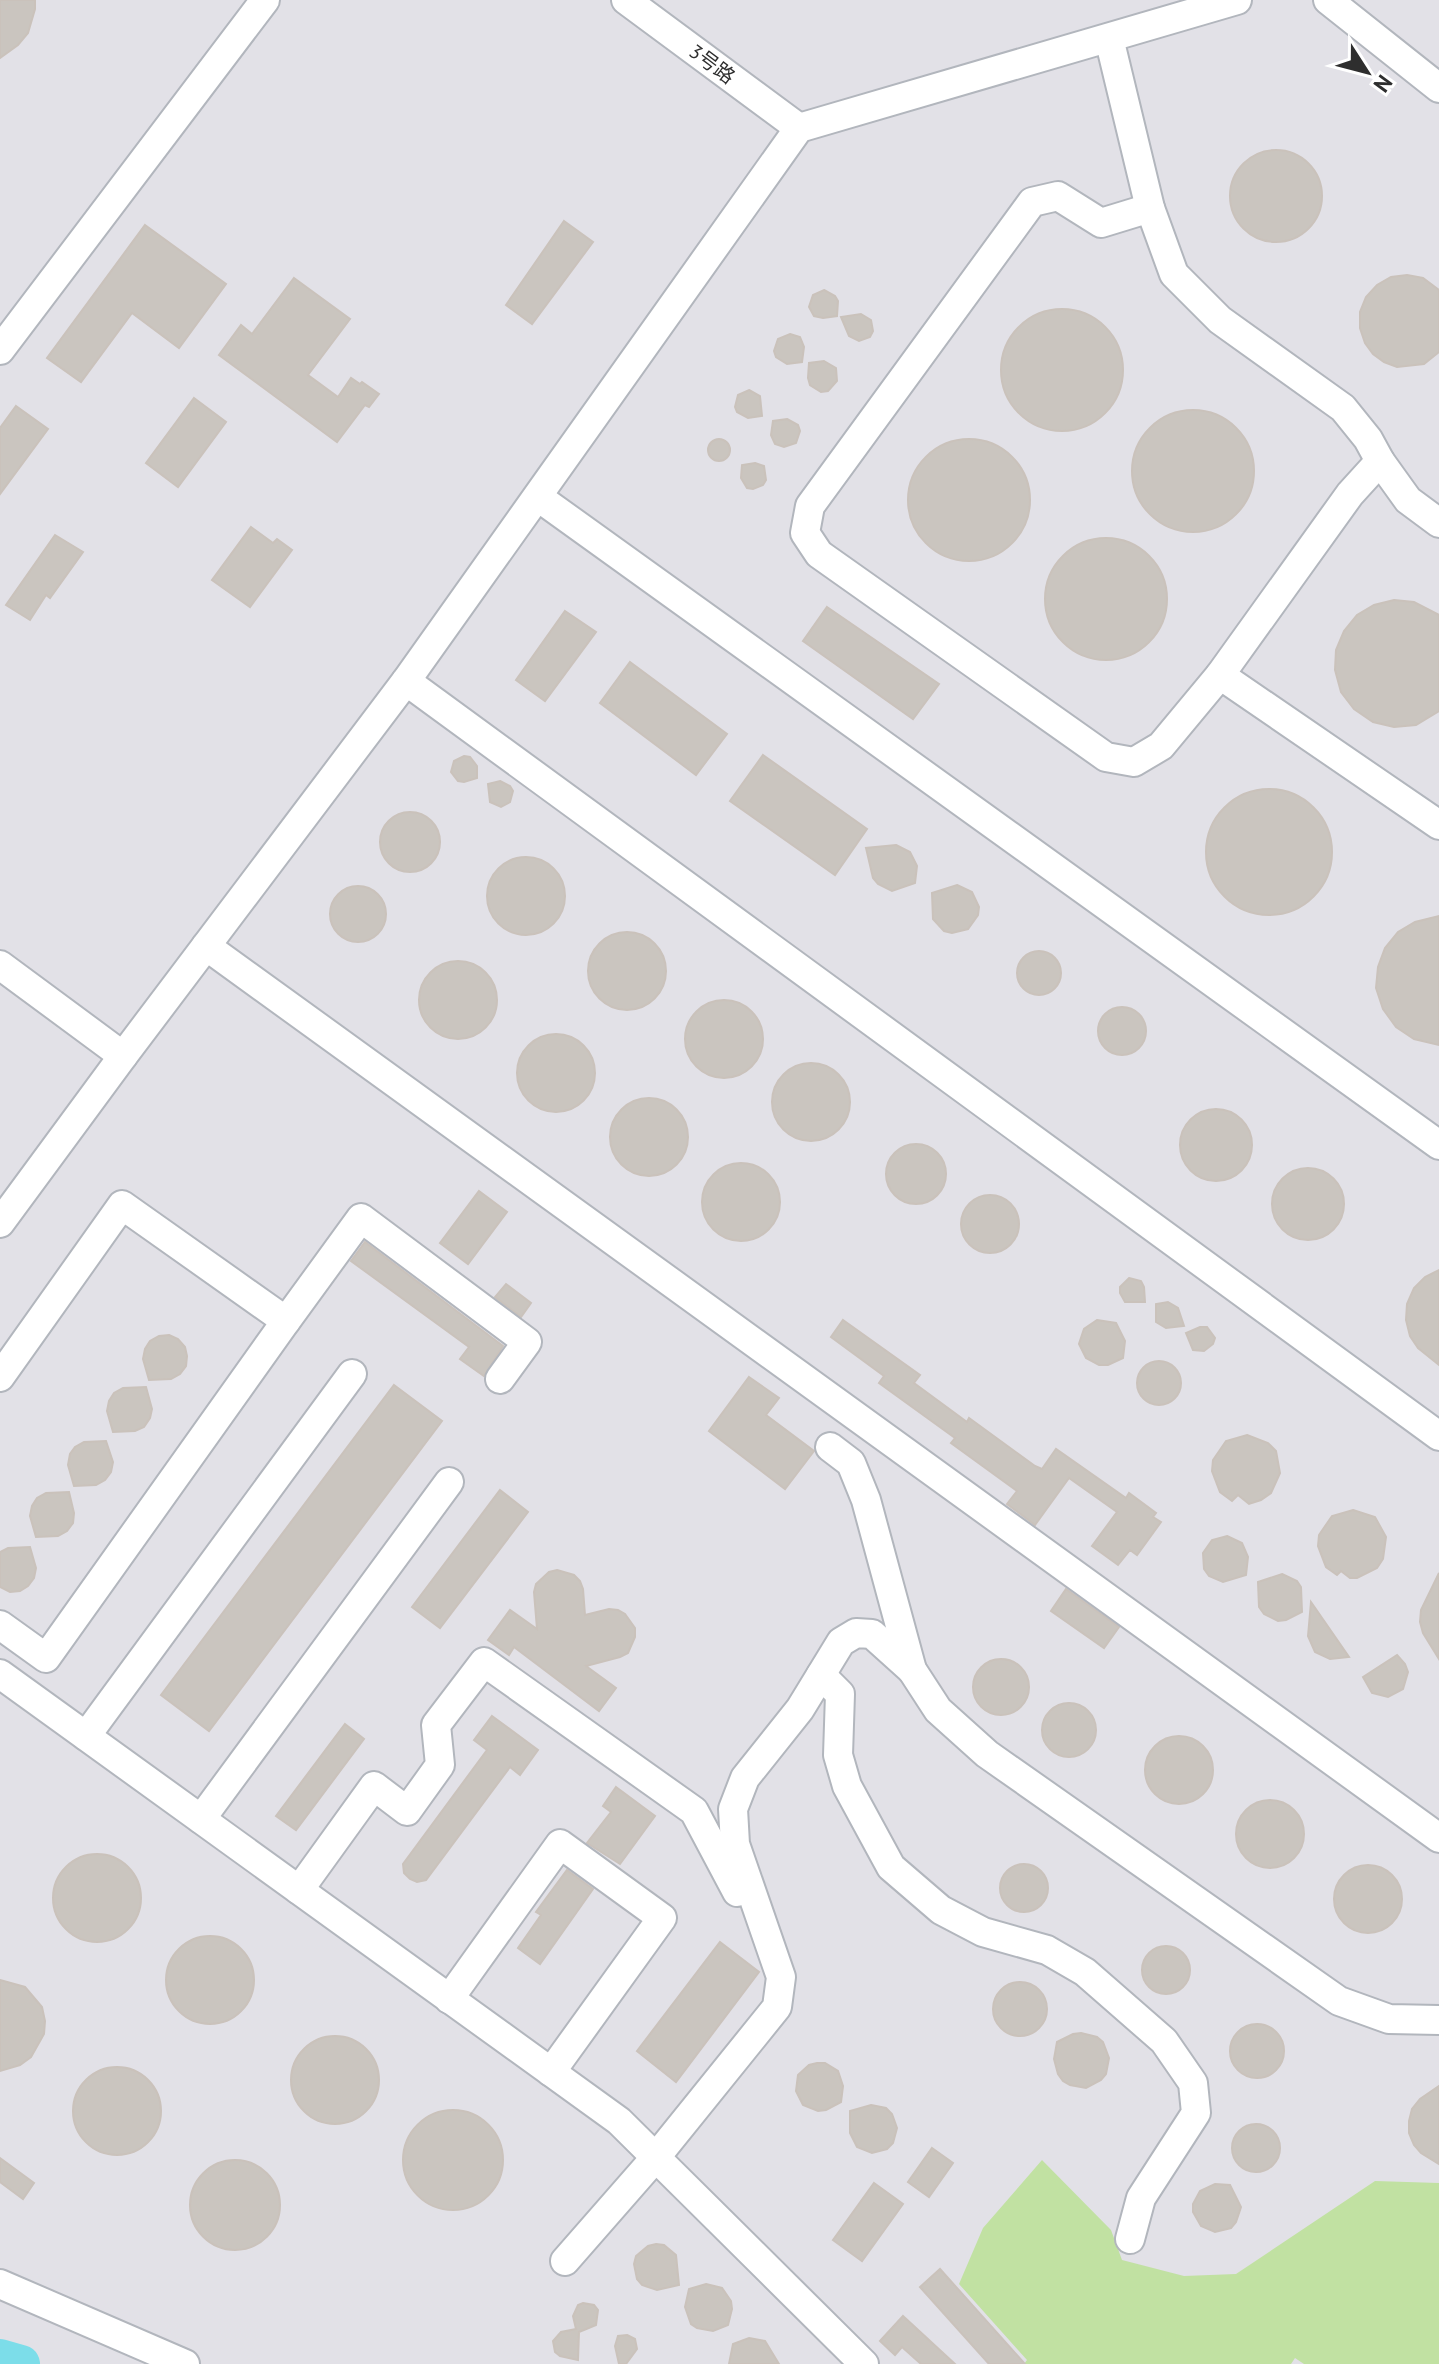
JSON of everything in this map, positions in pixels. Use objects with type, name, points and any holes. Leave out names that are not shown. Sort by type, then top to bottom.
[{"type":"street","points":[[0,350],[265,0]]},
{"type":"street","name":"3号路","points":[[626,0],[799,128]]},
{"type":"street","points":[[0,1223],[406,681],[799,128],[1237,0]]},
{"type":"street","points":[[1328,0],[1439,88]]},
{"type":"street","points":[[1109,38],[1150,208],[1174,274],[1220,320],[1343,408],[1368,439],[1408,500],[1439,523]]},
{"type":"street","points":[[1150,208],[1101,223],[1058,196],[1032,202],[810,506],[805,533],[819,554],[1106,757],[1134,762],[1161,746],[1220,675],[1350,494],[1380,461]]},
{"type":"street","points":[[538,497],[1439,1145]]},
{"type":"street","points":[[1220,675],[1439,825]]},
{"type":"street","points":[[406,681],[1439,1436]]},
{"type":"street","points":[[206,946],[1439,1838]]},
{"type":"street","points":[[0,965],[123,1056]]},
{"type":"street","points":[[0,1377],[122,1205],[286,1321]]},
{"type":"street","points":[[0,1625],[46,1658],[361,1218],[527,1342],[500,1379]]},
{"type":"street","points":[[86,1736],[352,1374]]},
{"type":"street","points":[[830,1447],[851,1463],[866,1500],[912,1670]]},
{"type":"street","points":[[201,1819],[449,1482]]},
{"type":"street","points":[[565,2261],[656,2157],[777,2007],[781,1977],[735,1844],[733,1809],[745,1778],[800,1709],[841,1642],[856,1633],[872,1634],[912,1670],[938,1710],[987,1754],[1339,2001],[1389,2019],[1439,2020]]},
{"type":"street","points":[[299,1890],[374,1786],[407,1811],[440,1765],[436,1725],[484,1662],[694,1811],[781,1977]]},
{"type":"street","points":[[0,1674],[619,2121],[864,2364]]},
{"type":"street","points":[[821,1675],[840,1694],[838,1755],[847,1786],[891,1867],[941,1910],[983,1932],[1047,1950],[1085,1972],[1164,2041],[1193,2083],[1196,2113],[1141,2198],[1130,2239]]},
{"type":"street","points":[[449,1999],[560,1844],[662,1918],[551,2072]]},
{"type":"street","points":[[0,2284],[185,2364]]},
{"type":"shaded area","points":[[0,0],[1439,0],[1439,2364],[0,2364]]},
{"type":"green space","points":[[1042,2160],[1111,2230],[1122,2260],[1184,2276],[1236,2274],[1375,2181],[1439,2183],[1439,2364],[1304,2364],[1295,2358],[1291,2364],[1024,2364],[1027,2360],[959,2284],[983,2228]]},
{"type":"building","points":[[0,0],[35,0],[35,9],[28,33],[0,58]]},
{"type":"building","points":[[1276,150],[1293,154],[1308,164],[1318,179],[1322,196],[1318,213],[1308,228],[1293,238],[1276,242],[1259,238],[1244,228],[1234,213],[1230,196],[1234,179],[1244,164],[1259,154]]},
{"type":"building","points":[[564,221],[593,242],[532,324],[506,305]]},
{"type":"building","points":[[145,225],[226,284],[179,348],[132,313],[81,382],[47,358]]},
{"type":"building","points":[[1407,275],[1423,278],[1439,290],[1439,352],[1424,364],[1397,367],[1373,354],[1365,343],[1360,328],[1360,312],[1366,297],[1377,285],[1391,277]]},
{"type":"building","points":[[294,278],[350,319],[308,375],[338,397],[351,378],[379,394],[369,407],[365,405],[337,442],[219,355],[241,325],[252,334]]},
{"type":"building","points":[[824,290],[838,301],[837,316],[814,316],[809,307],[813,295]]},
{"type":"building","points":[[1062,309],[1085,314],[1105,327],[1118,347],[1123,370],[1118,393],[1105,413],[1085,426],[1062,431],[1039,426],[1019,413],[1006,393],[1001,370],[1006,347],[1019,327],[1039,314]]},
{"type":"building","points":[[861,314],[871,320],[873,331],[870,337],[859,341],[849,336],[841,317]]},
{"type":"building","points":[[790,334],[800,337],[804,347],[802,362],[787,364],[776,357],[774,351],[778,339]]},
{"type":"building","points":[[824,361],[836,368],[837,381],[828,391],[821,392],[810,385],[809,363]]},
{"type":"building","points":[[749,390],[760,396],[762,416],[748,418],[737,412],[738,395]]},
{"type":"building","points":[[194,398],[226,422],[178,487],[146,463]]},
{"type":"building","points":[[16,406],[48,429],[0,494],[0,428]]},
{"type":"building","points":[[1193,410],[1216,415],[1236,428],[1249,448],[1254,471],[1249,494],[1236,514],[1216,527],[1193,532],[1170,527],[1150,514],[1137,494],[1132,471],[1137,448],[1150,428],[1170,415]]},
{"type":"building","points":[[787,419],[798,425],[800,431],[796,443],[784,447],[775,444],[771,435],[773,421]]},
{"type":"building","points":[[715,439],[723,439],[730,450],[723,461],[715,461],[708,454],[708,446]]},
{"type":"building","points":[[969,439],[992,444],[1012,457],[1025,477],[1030,500],[1025,523],[1012,543],[992,556],[969,561],[946,556],[926,543],[913,523],[908,500],[913,477],[926,457],[946,444]]},
{"type":"building","points":[[755,463],[764,466],[766,480],[763,485],[747,488],[741,478],[742,465]]},
{"type":"building","points":[[251,527],[273,543],[277,539],[292,550],[250,607],[212,580]]},
{"type":"building","points":[[55,535],[83,552],[50,598],[46,595],[30,620],[6,605]]},
{"type":"building","points":[[1106,538],[1129,543],[1149,556],[1162,576],[1167,599],[1162,622],[1149,642],[1129,655],[1106,660],[1083,655],[1063,642],[1050,622],[1045,599],[1050,576],[1063,556],[1083,543]]},
{"type":"building","points":[[1394,600],[1414,602],[1439,615],[1439,711],[1416,725],[1394,727],[1373,722],[1354,709],[1341,692],[1335,670],[1336,650],[1344,631],[1357,615],[1374,605]]},
{"type":"building","points":[[827,607],[939,684],[913,719],[803,641]]},
{"type":"building","points":[[565,611],[596,632],[545,701],[516,680]]},
{"type":"building","points":[[630,662],[727,734],[696,775],[600,703]]},
{"type":"building","points":[[763,755],[867,829],[835,875],[730,801]]},
{"type":"building","points":[[464,756],[470,757],[477,766],[477,778],[464,782],[458,781],[451,772],[454,761]]},
{"type":"building","points":[[500,781],[513,791],[510,802],[501,807],[490,802],[488,784]]},
{"type":"building","points":[[1269,789],[1293,794],[1314,807],[1327,828],[1332,852],[1327,876],[1314,897],[1293,910],[1269,915],[1245,910],[1224,897],[1211,876],[1206,852],[1211,828],[1224,807],[1245,794]]},
{"type":"building","points":[[410,812],[431,821],[440,842],[431,863],[410,872],[389,863],[380,842],[389,821]]},
{"type":"building","points":[[896,845],[910,852],[917,866],[915,883],[892,891],[873,878],[866,848]]},
{"type":"building","points":[[526,857],[541,860],[558,874],[565,896],[562,911],[548,928],[526,935],[511,932],[494,918],[487,896],[490,881],[504,864]]},
{"type":"building","points":[[957,885],[972,892],[979,907],[978,915],[968,929],[952,933],[944,931],[933,919],[932,893]]},
{"type":"building","points":[[358,886],[378,894],[386,914],[378,934],[358,942],[338,934],[330,914],[338,894]]},
{"type":"building","points":[[1439,916],[1439,1045],[1414,1039],[1396,1027],[1383,1009],[1376,988],[1378,967],[1385,948],[1398,932],[1415,922]]},
{"type":"building","points":[[627,932],[642,935],[654,944],[663,956],[666,971],[663,986],[654,998],[642,1007],[627,1010],[612,1007],[600,998],[591,986],[588,971],[591,956],[600,944],[612,935]]},
{"type":"building","points":[[1039,951],[1055,957],[1061,973],[1055,989],[1039,995],[1023,989],[1017,973],[1023,957]]},
{"type":"building","points":[[458,961],[473,964],[485,973],[494,985],[497,1000],[494,1015],[485,1027],[473,1036],[458,1039],[443,1036],[431,1027],[422,1015],[419,1000],[422,985],[431,973],[443,964]]},
{"type":"building","points":[[724,1000],[739,1003],[751,1012],[760,1024],[763,1039],[760,1054],[751,1066],[739,1075],[724,1078],[709,1075],[697,1066],[688,1054],[685,1039],[688,1024],[697,1012],[709,1003]]},
{"type":"building","points":[[1122,1007],[1139,1014],[1146,1031],[1139,1048],[1122,1055],[1105,1048],[1098,1031],[1105,1014]]},
{"type":"building","points":[[556,1034],[571,1037],[583,1046],[592,1058],[595,1073],[592,1088],[583,1100],[571,1109],[556,1112],[541,1109],[529,1100],[520,1088],[517,1073],[520,1058],[529,1046],[541,1037]]},
{"type":"building","points":[[811,1063],[826,1066],[838,1075],[847,1087],[850,1102],[847,1117],[838,1129],[826,1138],[811,1141],[796,1138],[784,1129],[775,1117],[772,1102],[775,1087],[784,1075],[796,1066]]},
{"type":"building","points":[[649,1098],[664,1101],[676,1110],[685,1122],[688,1137],[685,1152],[676,1164],[664,1173],[649,1176],[634,1173],[622,1164],[613,1152],[610,1137],[613,1122],[622,1110],[634,1101]]},
{"type":"building","points":[[1223,1109],[1242,1119],[1250,1131],[1250,1159],[1242,1171],[1230,1179],[1209,1181],[1190,1171],[1182,1159],[1180,1138],[1190,1119],[1202,1111]]},
{"type":"building","points":[[916,1144],[937,1153],[946,1174],[937,1195],[916,1204],[895,1195],[886,1174],[895,1153]]},
{"type":"building","points":[[741,1163],[756,1166],[768,1175],[777,1187],[780,1202],[777,1217],[768,1229],[756,1238],[741,1241],[726,1238],[714,1229],[705,1217],[702,1202],[705,1187],[714,1175],[726,1166]]},
{"type":"building","points":[[1315,1168],[1334,1178],[1342,1190],[1342,1218],[1334,1230],[1322,1238],[1301,1240],[1282,1230],[1274,1218],[1272,1197],[1282,1178],[1294,1170]]},
{"type":"building","points":[[479,1191],[507,1212],[468,1264],[440,1243]]},
{"type":"building","points":[[990,1195],[1001,1197],[1010,1204],[1017,1213],[1017,1235],[1010,1244],[1001,1251],[990,1253],[979,1251],[970,1244],[963,1235],[961,1224],[963,1213],[970,1204],[979,1197]]},
{"type":"building","points":[[365,1242],[503,1346],[484,1376],[460,1359],[469,1347],[351,1261]]},
{"type":"building","points":[[1439,1270],[1439,1365],[1418,1348],[1410,1336],[1406,1320],[1407,1304],[1414,1288],[1425,1277]]},
{"type":"building","points":[[1129,1278],[1141,1281],[1145,1302],[1125,1302],[1120,1287]]},
{"type":"building","points":[[506,1284],[531,1303],[521,1317],[495,1297]]},
{"type":"building","points":[[1168,1302],[1178,1308],[1184,1326],[1166,1328],[1156,1322],[1156,1304]]},
{"type":"building","points":[[843,1320],[920,1375],[914,1383],[1035,1466],[1042,1469],[1056,1449],[1126,1498],[1129,1493],[1156,1513],[1153,1517],[1161,1522],[1137,1555],[1130,1550],[1118,1565],[1092,1546],[1117,1512],[1069,1478],[1035,1525],[1007,1504],[1017,1491],[951,1443],[955,1438],[879,1383],[884,1376],[831,1337]]},
{"type":"building","points":[[1097,1320],[1116,1323],[1125,1341],[1123,1358],[1108,1365],[1099,1365],[1086,1358],[1079,1344],[1084,1329]]},
{"type":"building","points":[[1207,1327],[1215,1338],[1204,1351],[1193,1350],[1186,1333]]},
{"type":"building","points":[[169,1335],[185,1347],[186,1366],[171,1379],[149,1380],[143,1359],[145,1349],[150,1341]]},
{"type":"building","points":[[1159,1361],[1175,1367],[1181,1383],[1175,1399],[1159,1405],[1143,1399],[1137,1383],[1143,1367]]},
{"type":"building","points":[[749,1377],[779,1398],[766,1415],[814,1451],[785,1489],[709,1431]]},
{"type":"building","points":[[394,1385],[442,1421],[209,1731],[161,1695]]},
{"type":"building","points":[[146,1387],[152,1409],[144,1427],[135,1431],[113,1432],[107,1411],[114,1393],[123,1388]]},
{"type":"building","points":[[1247,1435],[1268,1443],[1276,1451],[1280,1473],[1271,1493],[1249,1504],[1238,1495],[1232,1501],[1220,1492],[1212,1471],[1213,1460],[1226,1441]]},
{"type":"building","points":[[106,1441],[113,1462],[111,1472],[96,1485],[74,1486],[68,1465],[70,1454],[84,1442]]},
{"type":"building","points":[[500,1490],[528,1512],[440,1628],[412,1607]]},
{"type":"building","points":[[69,1492],[73,1523],[58,1536],[36,1537],[30,1516],[37,1498],[46,1493]]},
{"type":"building","points":[[1353,1510],[1375,1517],[1386,1537],[1383,1559],[1377,1568],[1357,1578],[1350,1578],[1341,1571],[1337,1575],[1326,1567],[1318,1546],[1319,1535],[1332,1516]]},
{"type":"building","points":[[1227,1536],[1242,1543],[1248,1557],[1246,1575],[1223,1582],[1209,1576],[1204,1569],[1203,1553],[1212,1540]]},
{"type":"building","points":[[30,1547],[36,1568],[28,1586],[10,1592],[0,1587],[0,1552],[8,1548]]},
{"type":"building","points":[[557,1570],[574,1575],[580,1581],[585,1615],[618,1610],[635,1628],[635,1637],[628,1653],[586,1666],[616,1688],[599,1711],[514,1647],[509,1655],[488,1640],[510,1610],[537,1629],[536,1584],[549,1572]]},
{"type":"building","points":[[1439,1573],[1439,1659],[1420,1622],[1421,1610]]},
{"type":"building","points":[[1282,1574],[1297,1581],[1301,1587],[1302,1612],[1278,1621],[1264,1614],[1259,1607],[1258,1582]]},
{"type":"building","points":[[1066,1589],[1119,1627],[1104,1648],[1051,1611]]},
{"type":"building","points":[[1311,1602],[1349,1657],[1330,1659],[1315,1652],[1308,1636]]},
{"type":"building","points":[[1397,1655],[1408,1672],[1403,1689],[1388,1697],[1372,1693],[1363,1677]]},
{"type":"building","points":[[1001,1659],[1021,1667],[1029,1687],[1021,1707],[1001,1715],[981,1707],[973,1687],[981,1667]]},
{"type":"building","points":[[1069,1703],[1088,1711],[1096,1730],[1088,1749],[1069,1757],[1050,1749],[1042,1730],[1050,1711]]},
{"type":"building","points":[[492,1716],[538,1750],[520,1775],[510,1767],[426,1880],[417,1882],[410,1879],[404,1873],[403,1864],[487,1750],[474,1740]]},
{"type":"building","points":[[345,1724],[364,1739],[296,1830],[276,1816]]},
{"type":"building","points":[[1172,1736],[1186,1736],[1198,1741],[1208,1751],[1213,1770],[1208,1789],[1198,1799],[1186,1804],[1172,1804],[1160,1799],[1150,1789],[1145,1777],[1145,1763],[1150,1751],[1160,1741]]},
{"type":"building","points":[[616,1787],[655,1816],[620,1864],[587,1843],[611,1812],[603,1806]]},
{"type":"building","points":[[1277,1800],[1298,1815],[1304,1834],[1302,1847],[1294,1858],[1277,1868],[1263,1868],[1246,1858],[1238,1847],[1236,1827],[1246,1810],[1257,1802]]},
{"type":"building","points":[[88,1854],[106,1854],[122,1861],[134,1873],[141,1889],[141,1907],[134,1923],[122,1935],[106,1942],[88,1942],[72,1935],[60,1923],[53,1907],[53,1889],[60,1873],[72,1861]]},
{"type":"building","points":[[1024,1864],[1041,1871],[1048,1888],[1041,1905],[1024,1912],[1007,1905],[1000,1888],[1007,1871]]},
{"type":"building","points":[[1375,1865],[1396,1880],[1402,1899],[1400,1912],[1392,1923],[1375,1933],[1361,1933],[1344,1923],[1336,1912],[1334,1892],[1344,1875],[1355,1867]]},
{"type":"building","points":[[567,1870],[593,1889],[540,1964],[518,1948],[541,1915],[536,1912]]},
{"type":"building","points":[[201,1936],[219,1936],[235,1943],[247,1955],[254,1971],[254,1989],[247,2005],[235,2017],[219,2024],[201,2024],[185,2017],[173,2005],[166,1989],[166,1971],[173,1955],[185,1943]]},
{"type":"building","points":[[720,1942],[759,1972],[676,2082],[637,2051]]},
{"type":"building","points":[[1166,1946],[1183,1953],[1190,1970],[1183,1987],[1166,1994],[1149,1987],[1142,1970],[1149,1953]]},
{"type":"building","points":[[0,1980],[25,1987],[42,2007],[45,2021],[44,2034],[31,2057],[20,2065],[0,2071]]},
{"type":"building","points":[[1020,1982],[1039,1990],[1047,2009],[1039,2028],[1020,2036],[1001,2028],[993,2009],[1001,1990]]},
{"type":"building","points":[[1257,2024],[1276,2032],[1284,2051],[1276,2070],[1257,2078],[1238,2070],[1230,2051],[1238,2032]]},
{"type":"building","points":[[1081,2033],[1103,2042],[1109,2058],[1106,2074],[1086,2088],[1063,2081],[1054,2059],[1057,2042]]},
{"type":"building","points":[[326,2036],[344,2036],[360,2043],[372,2055],[379,2071],[379,2089],[372,2105],[360,2117],[344,2124],[326,2124],[310,2117],[298,2105],[291,2089],[291,2071],[298,2055],[310,2043]]},
{"type":"building","points":[[825,2063],[838,2071],[843,2086],[841,2102],[818,2111],[803,2105],[796,2091],[798,2075],[809,2065]]},
{"type":"building","points":[[108,2067],[126,2067],[142,2074],[154,2086],[161,2102],[161,2120],[154,2136],[142,2148],[126,2155],[108,2155],[92,2148],[80,2136],[73,2120],[73,2102],[80,2086],[92,2074]]},
{"type":"building","points":[[1439,2086],[1439,2164],[1414,2145],[1409,2133],[1409,2121],[1412,2109],[1420,2099]]},
{"type":"building","points":[[871,2105],[886,2108],[897,2128],[893,2143],[887,2149],[872,2153],[857,2147],[850,2133],[850,2111]]},
{"type":"building","points":[[453,2110],[472,2114],[488,2125],[499,2141],[503,2160],[499,2179],[488,2195],[472,2206],[453,2210],[434,2206],[418,2195],[407,2179],[403,2160],[407,2141],[418,2125],[434,2114]]},
{"type":"building","points":[[1256,2124],[1273,2131],[1280,2148],[1273,2165],[1256,2172],[1239,2165],[1232,2148],[1239,2131]]},
{"type":"building","points":[[932,2148],[953,2163],[929,2197],[908,2182]]},
{"type":"building","points":[[0,2158],[34,2183],[23,2199],[0,2182]]},
{"type":"building","points":[[235,2160],[260,2168],[272,2180],[280,2205],[272,2230],[260,2242],[235,2250],[210,2242],[198,2230],[190,2205],[198,2180],[210,2168]]},
{"type":"building","points":[[874,2183],[903,2204],[862,2261],[833,2240]]},
{"type":"building","points":[[1215,2184],[1230,2185],[1241,2207],[1231,2228],[1215,2232],[1201,2226],[1193,2212],[1193,2204],[1200,2191]]},
{"type":"building","points":[[664,2245],[676,2255],[679,2285],[657,2290],[642,2285],[637,2279],[636,2256],[648,2246]]},
{"type":"building","points":[[940,2269],[1025,2364],[989,2364],[920,2287]]},
{"type":"building","points":[[706,2284],[722,2288],[731,2301],[728,2325],[713,2331],[691,2324],[685,2307],[689,2289]]},
{"type":"building","points":[[578,2305],[594,2305],[598,2310],[596,2325],[579,2332],[578,2360],[560,2356],[555,2352],[553,2341],[561,2332],[576,2329],[573,2316]]},
{"type":"building","points":[[903,2316],[955,2364],[921,2364],[902,2347],[895,2355],[880,2341]]},
{"type":"building","points":[[627,2335],[635,2339],[637,2349],[626,2364],[619,2364],[615,2346],[618,2336]]},
{"type":"building","points":[[749,2338],[765,2341],[779,2364],[729,2364],[733,2344]]},
{"type":"waterway","points":[[0,2358],[21,2364]]}]
